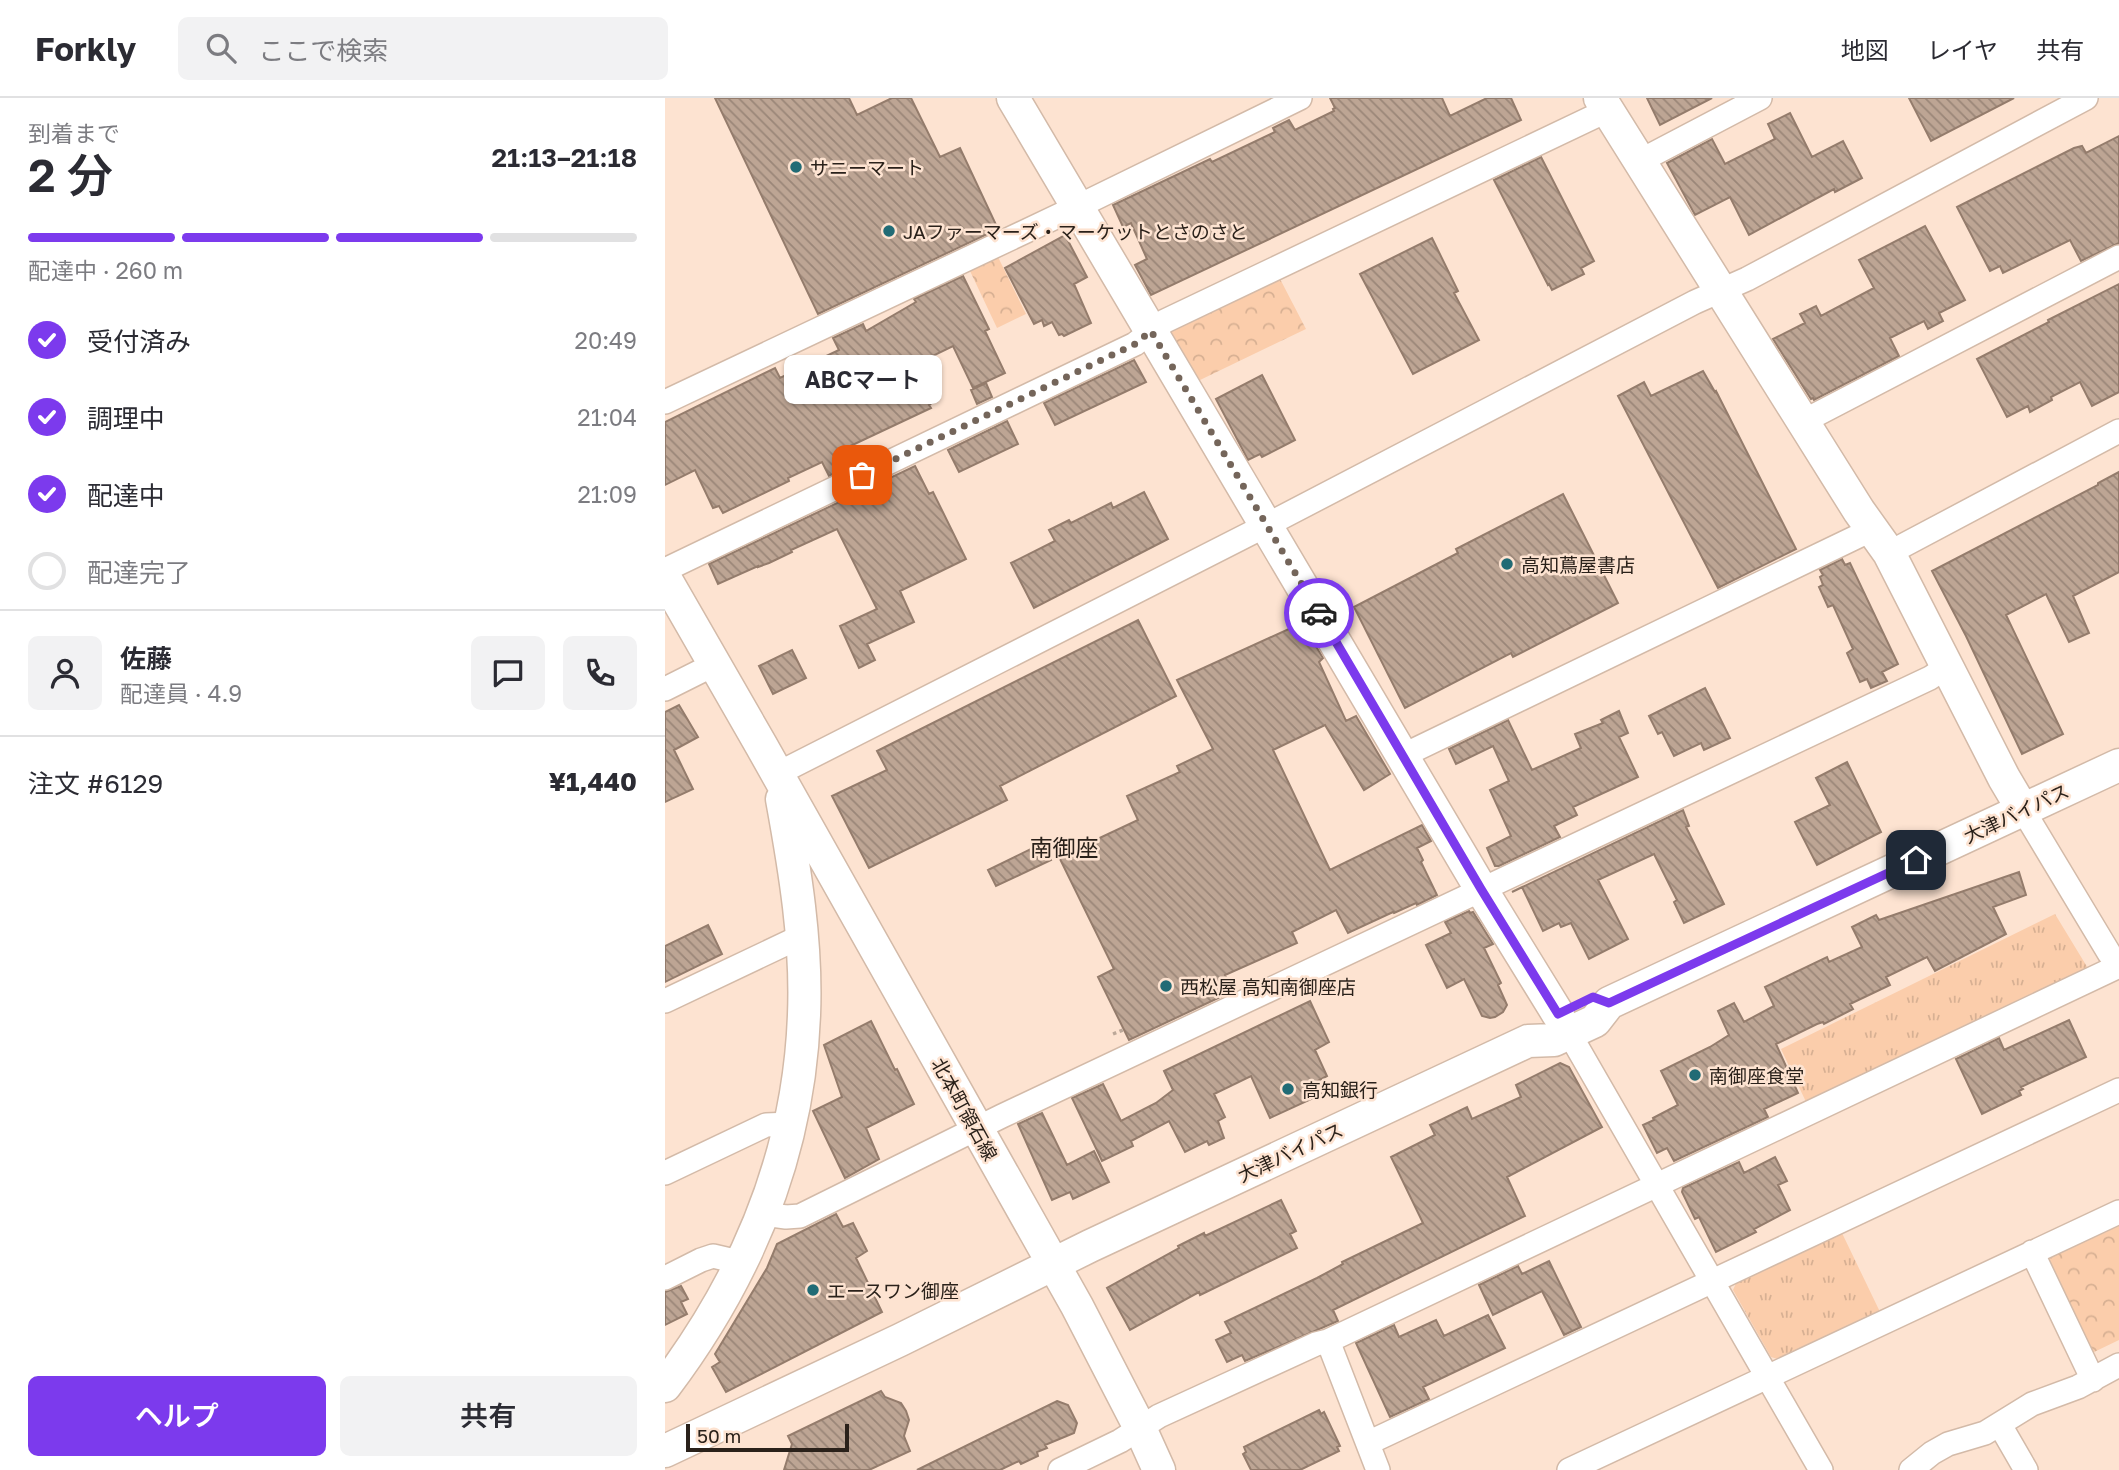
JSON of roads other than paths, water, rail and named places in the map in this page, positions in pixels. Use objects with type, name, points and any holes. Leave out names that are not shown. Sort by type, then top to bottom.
[{"type":"street","points":[[665,402],[1300,98]]},
{"type":"street","points":[[1640,161],[1760,98]]},
{"type":"street","points":[[665,1386],[687,1357],[743,1263],[764,1213],[790,1124],[800,1065],[804,1014],[802,936],[797,888],[777,774],[1267,525],[1720,290],[1758,273],[2087,98]]},
{"type":"street","points":[[1018,100],[1077,207],[1563,1023],[1821,1470]]},
{"type":"street","points":[[665,570],[1135,344],[1165,321],[1604,104],[1881,541],[2004,778],[2119,966],[1328,1341],[1316,1344],[1159,1416],[1120,1441],[1061,1470]]},
{"type":"street","points":[[1804,421],[2119,257]]},
{"type":"street","points":[[1402,756],[2119,431]]},
{"type":"street","name":"北本町領石線","points":[[665,578],[1077,1306],[1159,1470]]},
{"type":"street","points":[[665,689],[715,664]]},
{"type":"street","points":[[764,1213],[786,1217],[800,1216],[976,1129],[1917,684],[1948,666]]},
{"type":"street","name":"大津バイパス","points":[[1053,1265],[1528,1041],[1537,1024],[1563,1023],[1593,997],[1609,1003],[2119,765]]},
{"type":"street","points":[[665,1001],[802,936]]},
{"type":"street","points":[[1368,1443],[2119,1090]]},
{"type":"street","points":[[665,1173],[766,1125],[790,1124]]},
{"type":"street","points":[[1569,1470],[2119,1212]]},
{"type":"street","points":[[2032,1252],[2093,1380]]},
{"type":"street","points":[[665,1278],[713,1256],[743,1263]]},
{"type":"street","points":[[665,1451],[1053,1265]]},
{"type":"street","points":[[1328,1341],[1378,1470]]},
{"type":"street","points":[[1911,1470],[1948,1444],[1985,1433],[2032,1404],[2093,1380],[2119,1365]]},
{"type":"street","points":[[2000,1425],[2026,1470]]},
{"type":"place","name":"サニーマート","points":[[796,167]]},
{"type":"place","name":"JAファーマーズ・マーケットとさのさと","points":[[889,231]]},
{"type":"place","name":"ABCマート","points":[[862,475]]},
{"type":"place","name":"高知蔦屋書店","points":[[1507,564]]},
{"type":"place","name":"西松屋 高知南御座店","points":[[1166,986]]},
{"type":"place","name":"南御座食堂","points":[[1695,1075]]},
{"type":"place","name":"高知銀行","points":[[1288,1089]]},
{"type":"place","name":"エースワン御座","points":[[813,1290]]},
{"type":"district","name":"南御座","points":[[1064,847]]}]
